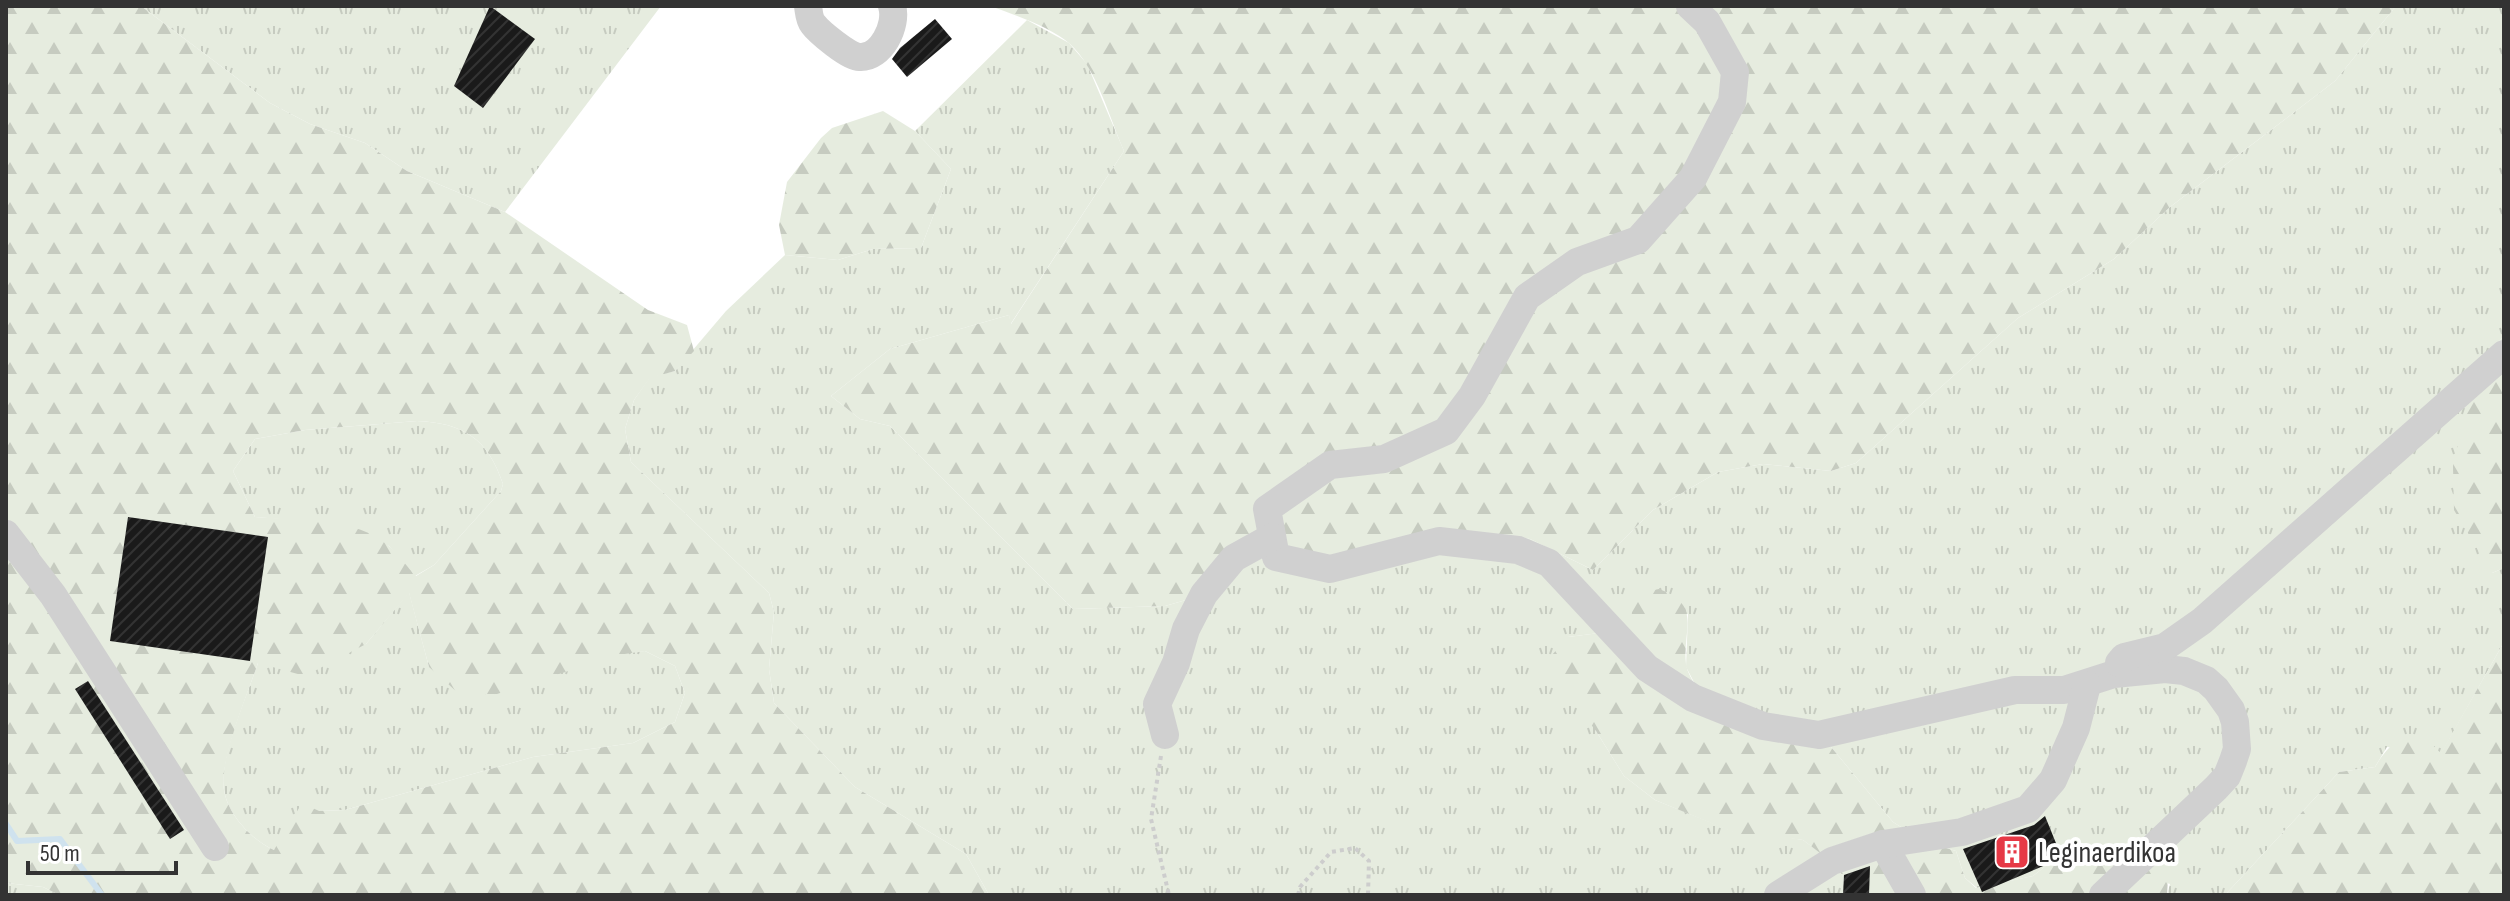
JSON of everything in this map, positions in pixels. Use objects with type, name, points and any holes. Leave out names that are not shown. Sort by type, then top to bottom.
[{"type":"street","points":[[808,6],[810,19],[817,28],[850,55],[860,57],[873,52],[890,34],[895,18],[892,6]]},
{"type":"street","points":[[1690,6],[1707,22],[1735,72],[1732,102],[1693,178],[1638,240],[1577,262],[1527,297],[1472,396],[1446,431],[1384,459],[1330,465],[1267,509],[1276,557],[1330,569],[1439,541],[1518,550],[1549,563],[1647,668],[1693,698],[1763,726],[1819,735],[2015,690],[2064,690],[2114,674],[2165,669],[2184,671],[2206,680],[2231,710],[2235,722],[2237,749],[2231,768],[2220,784],[2103,895]]},
{"type":"street","points":[[2114,674],[2124,657],[2165,647],[2202,621],[2504,354]]},
{"type":"street","points":[[6,534],[53,595],[215,847]]},
{"type":"street","points":[[1165,735],[1157,704],[1204,594],[1234,558],[1272,537]]},
{"type":"street","points":[[1778,895],[1832,861],[1883,844],[1962,832],[2028,809],[2053,780],[2076,728],[2087,685]]},
{"type":"street","points":[[1883,844],[1912,895]]},
{"type":"path","points":[[1165,735],[1151,819],[1169,895]]},
{"type":"path","points":[[1298,895],[1300,887],[1331,852],[1355,848],[1369,861],[1368,895]]},
{"type":"green space","points":[[6,6],[141,6],[270,103],[310,124],[365,143],[407,171],[505,212],[648,310],[687,325],[694,351],[675,371],[650,378],[634,400],[625,429],[631,462],[769,593],[774,612],[769,669],[774,703],[855,787],[966,854],[989,895],[59,895],[43,887],[6,883]],"holes":[[[417,421],[448,425],[472,436],[490,455],[503,484],[501,491],[434,565],[416,576],[390,547],[361,530],[326,522],[255,517],[233,471],[255,439],[305,430]],[[409,593],[429,667],[457,692],[494,695],[618,655],[645,651],[675,666],[685,693],[675,722],[633,743],[533,757],[345,810],[319,811],[302,803],[274,850],[266,846],[236,817],[224,790],[230,745],[258,663],[305,676],[366,644]]]},
{"type":"green space","points":[[141,6],[661,6],[505,212],[407,171],[365,143],[310,124],[270,103]]},
{"type":"green space","points":[[990,6],[2396,6],[2335,81],[2170,207],[2114,259],[2018,318],[1856,463],[1831,471],[1763,464],[1718,472],[1653,510],[1593,570],[1530,539],[1474,533],[1340,568],[1264,558],[1232,565],[1186,600],[1165,606],[1073,609],[890,426],[860,419],[831,396],[890,349],[1009,315],[1011,324],[1124,151],[1095,80],[1070,44],[1032,22]]},
{"type":"green space","points":[[2396,6],[2504,6],[2504,336],[2487,354],[2492,573],[2504,568],[2504,642],[2441,754],[2387,747],[2375,767],[2339,772],[2225,895],[2167,895],[2170,884],[2062,853],[2033,876],[1977,888],[1965,878],[1956,851],[1923,841],[1893,822],[1827,742],[1697,688],[1686,667],[1688,614],[1631,629],[1568,637],[1596,731],[1624,776],[1655,800],[1762,843],[1779,836],[1803,840],[1837,865],[1843,877],[1845,895],[989,895],[966,854],[855,787],[774,703],[769,669],[774,612],[769,593],[631,462],[625,429],[634,400],[650,377],[675,371],[726,311],[785,255],[838,260],[873,249],[921,248],[951,169],[915,131],[1027,20],[1069,43],[1087,64],[1124,151],[1010,325],[1009,315],[890,349],[831,396],[860,419],[890,426],[1073,609],[1165,606],[1186,600],[1232,565],[1264,558],[1474,533],[1530,539],[1593,570],[1653,510],[1718,472],[1763,464],[1831,471],[1856,463],[2018,318],[2114,259],[2170,207],[2335,81]]},
{"type":"green space","points":[[883,111],[915,131],[951,169],[921,248],[873,249],[838,260],[785,255],[779,225],[787,182],[832,128]]},
{"type":"green space","points":[[2504,336],[2504,568],[2492,573],[2454,510],[2453,466],[2469,394],[2487,354]]},
{"type":"green space","points":[[417,421],[448,425],[472,436],[490,455],[503,484],[501,491],[434,565],[415,576],[389,546],[330,523],[255,517],[233,471],[255,439],[305,430]]},
{"type":"green space","points":[[1659,589],[1673,595],[1686,611],[1686,664],[1697,688],[1827,742],[1893,822],[1923,841],[1956,851],[1965,878],[1976,888],[2033,876],[2062,853],[2163,852],[2169,862],[2167,895],[1845,895],[1843,877],[1837,866],[1803,840],[1779,837],[1762,844],[1655,800],[1624,776],[1596,731],[1544,664],[1568,637],[1630,629],[1634,594]]},
{"type":"green space","points":[[409,592],[429,667],[645,651],[675,666],[685,693],[675,722],[633,743],[533,757],[345,810],[319,811],[274,850],[266,846],[250,833],[230,809],[223,777],[229,745],[258,663],[366,644]]},
{"type":"green space","points":[[2504,642],[2504,895],[2225,895],[2339,772],[2375,767],[2390,747],[2410,736],[2426,740],[2441,753]]},
{"type":"green space","points":[[6,883],[43,887],[59,895],[6,895]]},
{"type":"building","points":[[490,6],[535,39],[483,108],[454,86]]},
{"type":"building","points":[[935,19],[952,39],[907,77],[892,59],[900,48]]},
{"type":"building","points":[[128,517],[268,537],[250,661],[110,641]]},
{"type":"building","points":[[88,681],[184,830],[170,839],[75,689]]},
{"type":"building","name":"Leginaerdikoa","points":[[2045,816],[2062,858],[1982,892],[1963,849],[2034,825]]},
{"type":"building","points":[[1870,866],[1869,895],[1843,895],[1844,875]]},
{"type":"waterway","points":[[6,824],[17,841],[60,839],[102,895]]},
{"type":"place","name":"Leginaerdikoa","points":[[2012,852]]}]
